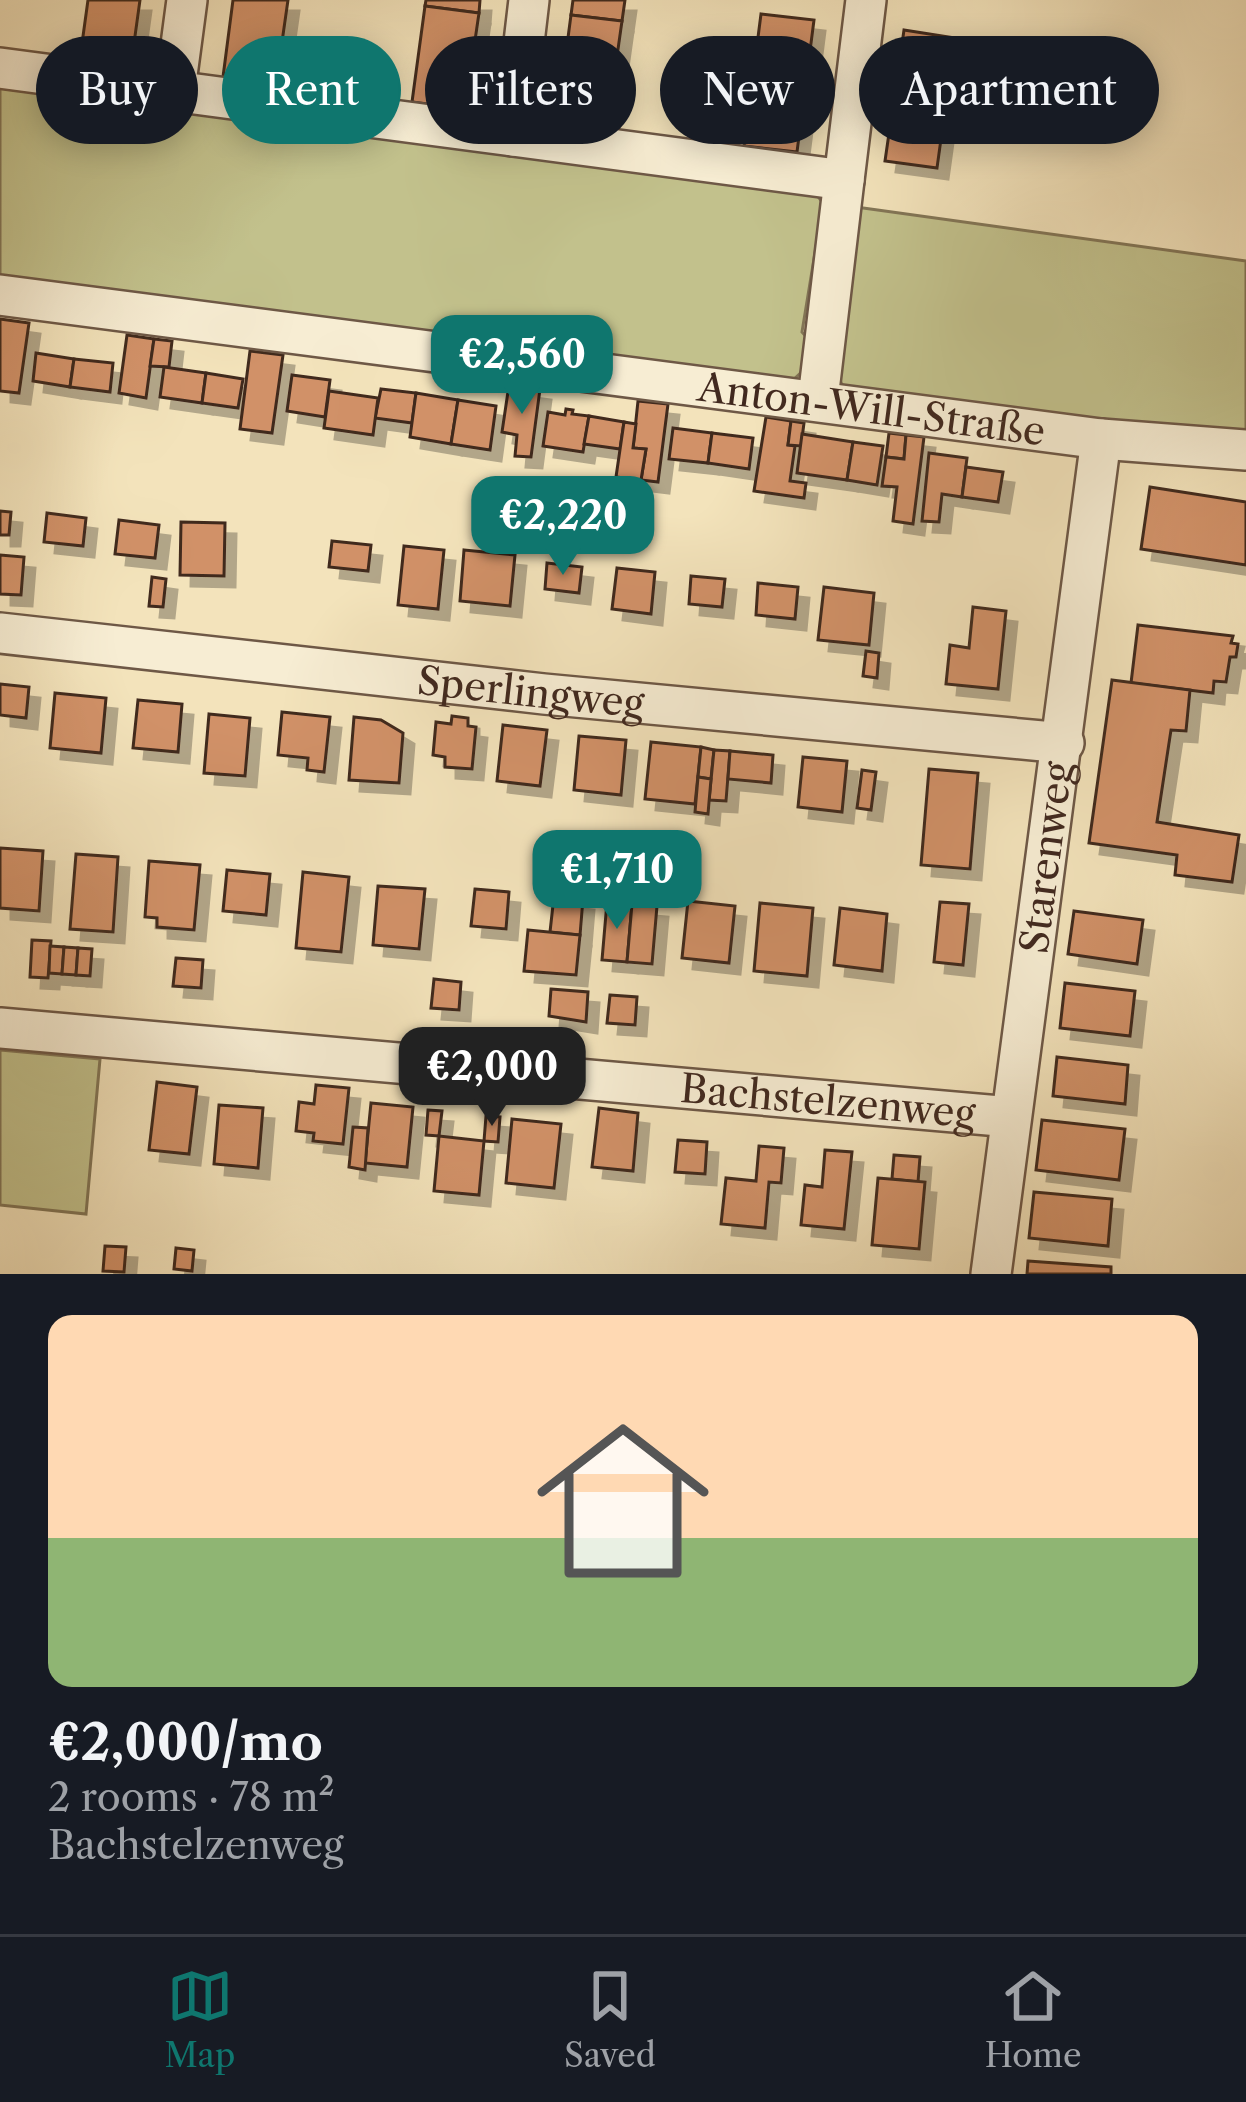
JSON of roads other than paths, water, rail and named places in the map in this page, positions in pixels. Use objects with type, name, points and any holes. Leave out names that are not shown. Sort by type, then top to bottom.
[{"type":"street","points":[[182,36],[187,0]]},
{"type":"street","points":[[526,36],[530,0]]},
{"type":"street","points":[[818,399],[866,0]]},
{"type":"street","points":[[0,68],[36,73]]},
{"type":"street","points":[[198,93],[425,124]]},
{"type":"street","points":[[575,144],[844,179]]},
{"type":"street","name":"Anton-Will-Straße","points":[[0,295],[818,399],[1101,440],[1246,450]]},
{"type":"street","name":"Starenweg","points":[[991,1274],[1101,440]]},
{"type":"street","name":"Sperlingweg","points":[[0,633],[520,692],[1064,742]]},
{"type":"street","name":"Bachstelzenweg","points":[[0,1028],[1011,1117]]}]
